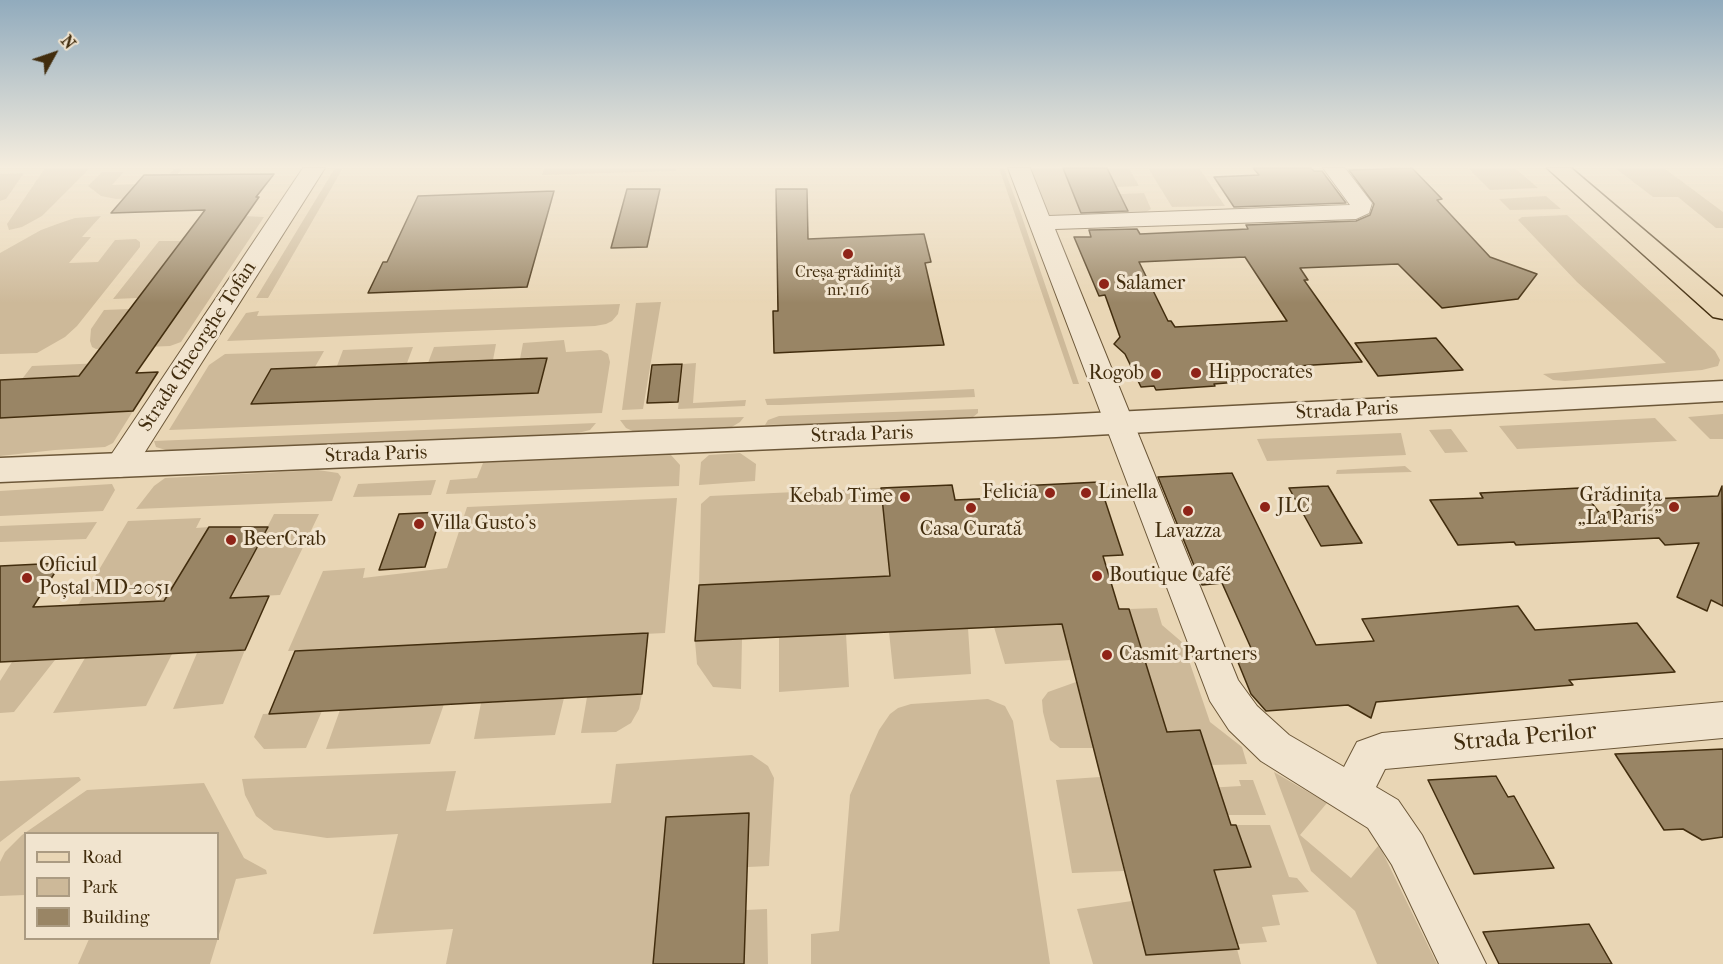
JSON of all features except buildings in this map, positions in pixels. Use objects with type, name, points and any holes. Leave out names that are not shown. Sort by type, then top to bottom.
[{"type":"main road","points":[[1610,213],[1723,311]]},
{"type":"street","name":"Strada Gheorghe Tofan","points":[[120,466],[285,213]]},
{"type":"street","points":[[1035,213],[1223,689],[1243,718],[1275,748],[1383,814],[1407,850],[1463,964]]},
{"type":"street","points":[[1039,223],[1351,213]]},
{"type":"street","name":"Strada Paris","points":[[0,470],[1120,423],[1723,391]]},
{"type":"street","name":"Strada Perilor","points":[[1352,794],[1371,755],[1382,751],[1723,720]]},
{"type":"green space","points":[[14,213],[45,213],[22,227],[9,230],[7,224]]},
{"type":"green space","points":[[308,213],[317,213],[268,298],[256,298]]},
{"type":"green space","points":[[1014,213],[1021,213],[1079,384],[1073,384]]},
{"type":"green space","points":[[1047,213],[1145,213],[1143,214],[1053,217]]},
{"type":"green space","points":[[1698,213],[1723,213],[1723,228],[1716,228]]},
{"type":"green space","points":[[1567,215],[1715,351],[1720,360],[1718,366],[1702,370],[1565,381],[1553,380],[1543,374],[1666,363],[1577,282],[1518,220],[1522,217]]},
{"type":"green space","points":[[101,216],[82,237],[91,237],[69,263],[98,262],[115,240],[136,239],[140,242],[140,247],[77,326],[65,337],[37,353],[0,354],[0,253],[41,230],[60,223],[75,218]]},
{"type":"green space","points":[[245,216],[264,217],[181,342],[170,346],[96,349],[92,347],[91,329],[104,310],[130,309]]},
{"type":"green space","points":[[159,241],[181,241],[138,298],[113,299]]},
{"type":"green space","points":[[661,302],[643,409],[622,410],[636,303]]},
{"type":"green space","points":[[620,304],[618,314],[612,321],[595,326],[227,341],[246,313],[259,311],[257,316]]},
{"type":"green space","points":[[564,340],[566,352],[601,350],[608,354],[610,362],[602,413],[169,430],[209,365],[225,354],[324,351],[315,367],[271,369],[251,404],[538,393],[547,358],[520,359],[523,343]]},
{"type":"green space","points":[[496,344],[493,360],[428,363],[434,347]]},
{"type":"green space","points":[[413,347],[407,363],[337,366],[343,350]]},
{"type":"green space","points":[[104,363],[96,375],[22,379],[32,366]]},
{"type":"green space","points":[[696,363],[693,403],[746,400],[745,406],[678,409],[683,364]]},
{"type":"green space","points":[[974,389],[975,397],[780,405],[767,405],[765,399]]},
{"type":"green space","points":[[978,409],[978,413],[973,417],[962,419],[765,425],[768,420],[779,416]]},
{"type":"green space","points":[[133,411],[113,443],[105,447],[0,456],[0,418]]},
{"type":"green space","points":[[1723,414],[1723,439],[1710,439],[1688,417]]},
{"type":"green space","points":[[744,417],[730,428],[635,432],[626,428],[620,420]]},
{"type":"green space","points":[[1655,418],[1677,441],[1517,449],[1499,426]]},
{"type":"green space","points":[[596,423],[590,430],[578,433],[169,451],[156,447],[154,441]]},
{"type":"green space","points":[[1451,429],[1468,452],[1445,453],[1429,430]]},
{"type":"green space","points":[[1401,433],[1406,455],[1267,461],[1257,439]]},
{"type":"green space","points":[[740,453],[756,464],[755,481],[699,485],[701,462],[709,455]]},
{"type":"green space","points":[[671,455],[680,465],[679,486],[446,494],[450,480],[477,478],[483,463]]},
{"type":"green space","points":[[1405,466],[1412,472],[1336,474],[1337,470]]},
{"type":"green space","points":[[318,470],[338,473],[341,477],[332,501],[136,509],[154,486],[165,478]]},
{"type":"green space","points":[[436,480],[431,495],[353,497],[358,484]]},
{"type":"green space","points":[[112,484],[115,490],[103,511],[0,516],[0,491]]},
{"type":"green space","points":[[881,488],[890,576],[699,585],[701,504],[710,496]]},
{"type":"green space","points":[[677,498],[665,633],[288,651],[323,571],[365,568],[363,578],[447,568],[467,507]]},
{"type":"green space","points":[[274,514],[319,514],[280,595],[78,605],[128,521],[201,518],[196,528],[209,527],[253,555]]},
{"type":"green space","points":[[97,522],[86,539],[0,542],[0,526]]},
{"type":"green space","points":[[1157,608],[1162,625],[1183,643],[1210,722],[1242,747],[1247,764],[1211,765],[1200,730],[1167,732],[1129,609]]},
{"type":"green space","points":[[1059,612],[1071,660],[1005,664],[994,627],[1030,626]]},
{"type":"green space","points":[[968,628],[971,674],[894,679],[889,632]]},
{"type":"green space","points":[[846,634],[849,687],[779,692],[779,637]]},
{"type":"green space","points":[[742,639],[741,689],[713,687],[697,664],[695,641]]},
{"type":"green space","points":[[245,650],[223,704],[173,709],[197,653]]},
{"type":"green space","points":[[172,654],[146,706],[53,713],[85,658]]},
{"type":"green space","points":[[55,660],[14,712],[0,713],[0,681],[12,662]]},
{"type":"green space","points":[[1076,682],[1093,748],[1060,748],[1050,740],[1042,700],[1048,692]]},
{"type":"green space","points":[[642,694],[639,709],[631,723],[616,732],[581,733],[587,697]]},
{"type":"green space","points":[[564,698],[555,735],[474,739],[481,703]]},
{"type":"green space","points":[[988,699],[1005,706],[1013,721],[1050,964],[811,964],[811,934],[839,931],[850,795],[879,730],[890,714],[898,708],[911,704]]},
{"type":"green space","points":[[444,704],[430,744],[326,749],[340,710]]},
{"type":"green space","points":[[322,711],[306,748],[264,749],[254,737],[263,714]]},
{"type":"green space","points":[[752,755],[768,766],[774,778],[769,866],[748,867],[749,813],[667,817],[653,964],[446,964],[453,929],[373,934],[398,834],[327,838],[274,830],[256,816],[245,795],[242,779],[456,771],[446,811],[611,803],[616,764]]},
{"type":"green space","points":[[1274,772],[1327,803],[1300,835],[1351,878],[1379,845],[1437,964],[1377,964],[1355,911],[1311,871]]},
{"type":"green space","points":[[79,777],[81,780],[0,842],[0,781]]},
{"type":"green space","points":[[1100,777],[1124,871],[1072,873],[1056,780]]},
{"type":"green space","points":[[1239,780],[1253,780],[1266,815],[1198,815],[1189,789],[1241,786]]},
{"type":"green space","points":[[204,783],[244,858],[266,870],[267,874],[236,879],[219,935],[219,832],[26,832],[87,790]]},
{"type":"green space","points":[[1236,825],[1270,825],[1289,877],[1297,878],[1309,892],[1272,895],[1280,925],[1262,927],[1267,942],[1238,944],[1214,870],[1251,867]]},
{"type":"green space","points":[[24,834],[24,895],[0,896],[0,862],[5,852]]},
{"type":"green space","points":[[1132,901],[1146,955],[1237,949],[1241,964],[1093,964],[1077,909]]},
{"type":"green space","points":[[767,909],[768,964],[744,964],[746,910]]},
{"type":"green space","points":[[89,940],[217,940],[210,964],[78,964]]},
{"type":"place","name":"Creșa-grădiniță nr. 116","points":[[848,254]]},
{"type":"place","name":"Salamer","points":[[1104,284]]},
{"type":"place","name":"Hippocrates","points":[[1196,373]]},
{"type":"place","name":"Rogob","points":[[1156,374]]},
{"type":"place","name":"Felicia","points":[[1050,493]]},
{"type":"place","name":"Linella","points":[[1086,493]]},
{"type":"place","name":"Kebab Time","points":[[905,497]]},
{"type":"place","name":"JLC","points":[[1265,507]]},
{"type":"place","name":"Grădinița „La Paris”","points":[[1674,507]]},
{"type":"place","name":"Casa Curată","points":[[971,508]]},
{"type":"place","name":"Lavazza","points":[[1188,511]]},
{"type":"place","name":"Villa Gusto's","points":[[419,524]]},
{"type":"place","name":"BeerCrab","points":[[231,540]]},
{"type":"place","name":"Boutique Café","points":[[1097,576]]},
{"type":"place","name":"Oficiul Poștal MD-2051","points":[[27,578]]},
{"type":"place","name":"Casmit Partners","points":[[1107,655]]}]
